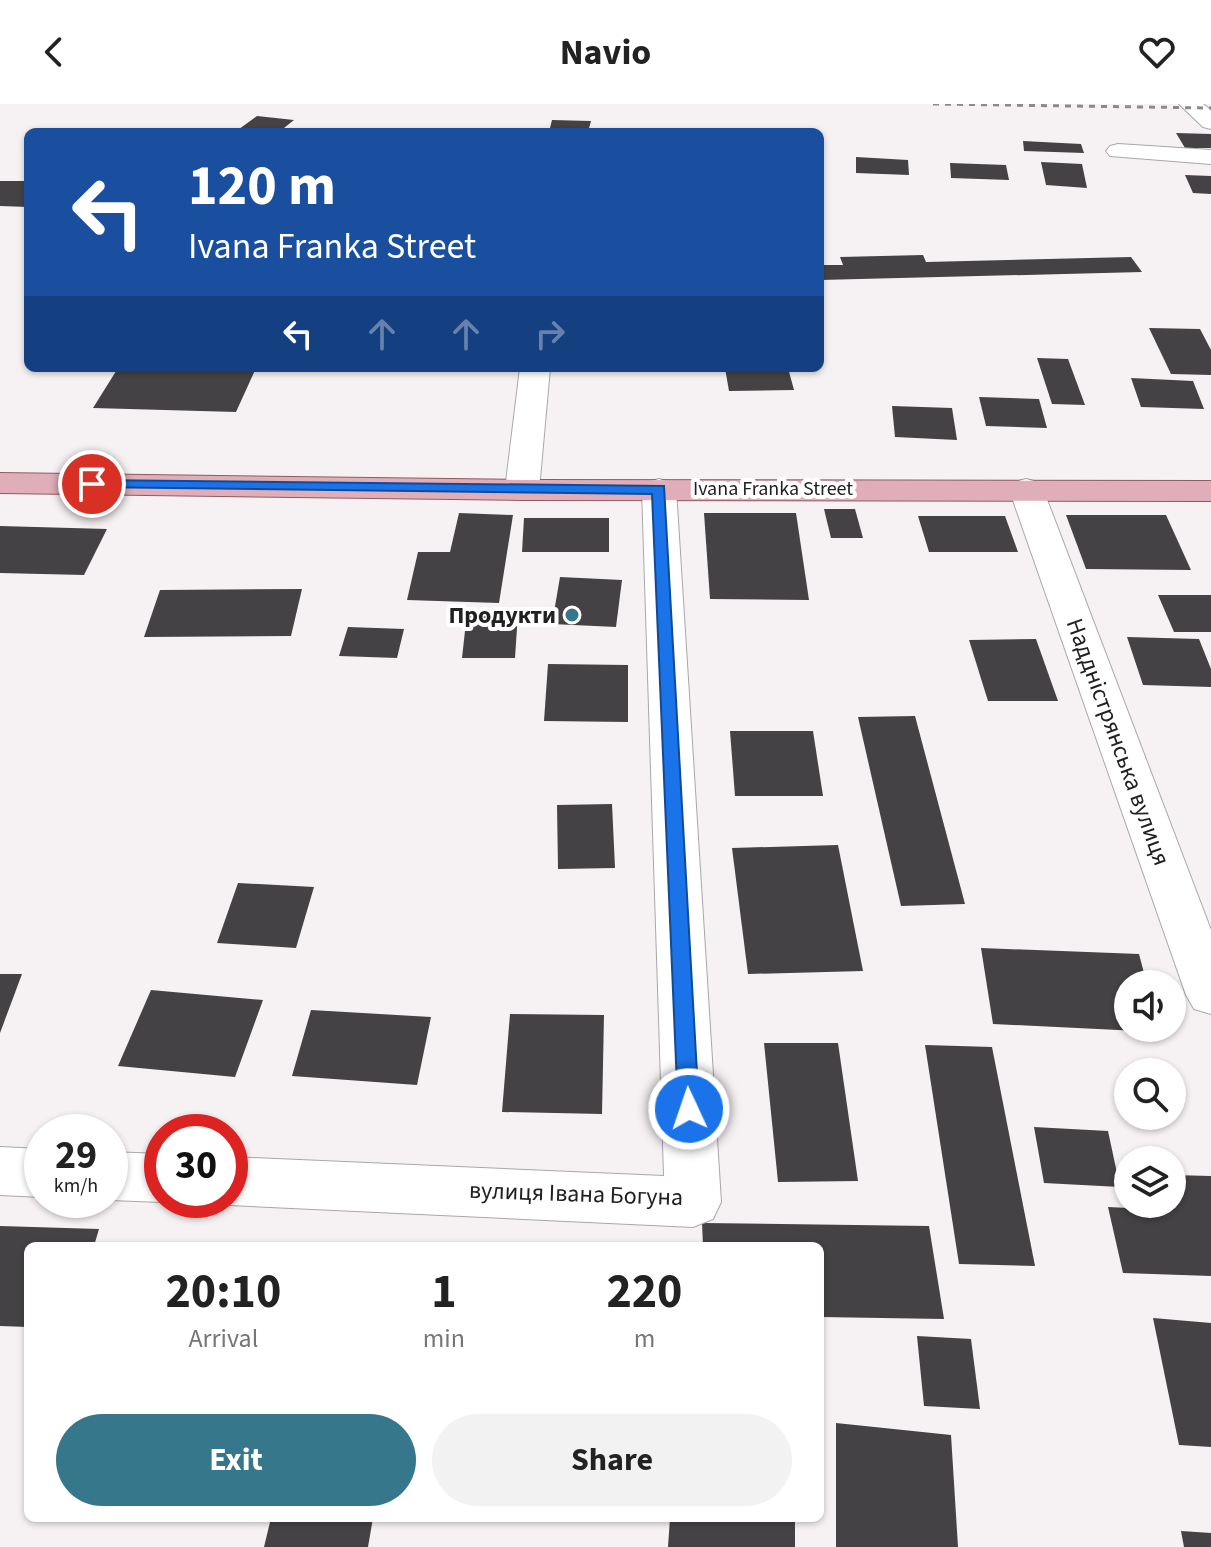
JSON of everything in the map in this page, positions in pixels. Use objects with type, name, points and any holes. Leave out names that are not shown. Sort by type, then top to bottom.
[{"type":"main road","name":"Ivana Franka Street","points":[[0,483],[522,490],[1211,491]]},
{"type":"street","points":[[1190,104],[1211,122]]},
{"type":"street","points":[[1118,151],[1211,157]]},
{"type":"street","points":[[522,490],[535,372]]},
{"type":"street","name":"вулиця Івана Богуна","points":[[248,1182],[693,1202],[659,489]]},
{"type":"street","name":"Наддністрянська вулиця","points":[[1026,489],[1211,995]]},
{"type":"street","points":[[0,1171],[24,1172]]},
{"type":"building","points":[[257,116],[294,120],[284,128],[240,128]]},
{"type":"building","points":[[552,120],[591,121],[589,128],[550,128]]},
{"type":"building","points":[[1176,133],[1211,134],[1211,148],[1185,148]]},
{"type":"building","points":[[1023,141],[1081,144],[1084,153],[1024,151]]},
{"type":"building","points":[[856,157],[908,160],[909,175],[856,173]]},
{"type":"building","points":[[1041,162],[1082,164],[1087,188],[1046,185]]},
{"type":"building","points":[[950,163],[1006,165],[1009,180],[951,178]]},
{"type":"building","points":[[1185,175],[1211,176],[1211,194],[1193,193]]},
{"type":"building","points":[[0,181],[24,181],[24,207],[0,206]]},
{"type":"building","points":[[923,255],[926,262],[1131,257],[1142,272],[824,280],[824,265],[843,265],[840,257]]},
{"type":"building","points":[[1149,328],[1200,329],[1211,350],[1211,375],[1171,374]]},
{"type":"building","points":[[1037,358],[1068,359],[1085,405],[1052,404]]},
{"type":"building","points":[[116,372],[254,372],[236,412],[93,408]]},
{"type":"building","points":[[726,372],[789,372],[794,390],[729,391]]},
{"type":"building","points":[[1131,378],[1193,381],[1204,409],[1141,407]]},
{"type":"building","points":[[979,397],[1039,399],[1047,428],[986,426]]},
{"type":"building","points":[[892,406],[952,408],[957,440],[895,437]]},
{"type":"building","points":[[824,509],[855,509],[863,538],[831,538]]},
{"type":"building","points":[[459,513],[513,515],[499,603],[407,600],[418,552],[450,552]]},
{"type":"building","points":[[704,513],[796,513],[809,600],[710,599]]},
{"type":"building","points":[[1066,515],[1166,515],[1191,570],[1086,569]]},
{"type":"building","points":[[918,516],[1005,516],[1018,552],[929,552]]},
{"type":"building","points":[[524,518],[609,518],[609,552],[522,552]]},
{"type":"building","points":[[0,526],[107,529],[84,575],[0,573]]},
{"type":"building","points":[[560,577],[622,580],[616,627],[552,624]]},
{"type":"building","points":[[302,589],[291,636],[144,637],[160,590]]},
{"type":"building","points":[[1158,595],[1211,595],[1211,632],[1174,632]]},
{"type":"building","points":[[467,613],[518,613],[515,658],[462,658]]},
{"type":"building","points":[[348,627],[404,629],[397,658],[339,656]]},
{"type":"building","points":[[1127,637],[1199,639],[1211,669],[1211,687],[1143,685]]},
{"type":"building","points":[[1036,639],[1058,701],[988,701],[969,640]]},
{"type":"building","points":[[548,664],[628,665],[628,722],[544,721]]},
{"type":"building","points":[[915,716],[965,904],[901,906],[858,717]]},
{"type":"building","points":[[730,731],[813,731],[823,796],[735,796]]},
{"type":"building","points":[[612,804],[615,868],[558,869],[557,805]]},
{"type":"building","points":[[838,845],[863,971],[748,974],[732,848]]},
{"type":"building","points":[[238,883],[314,887],[296,948],[217,943]]},
{"type":"building","points":[[981,948],[1139,954],[1143,970],[1114,970],[1114,1030],[993,1024]]},
{"type":"building","points":[[0,974],[22,974],[0,1033]]},
{"type":"building","points":[[151,990],[263,1000],[235,1077],[118,1066]]},
{"type":"building","points":[[311,1010],[431,1017],[417,1085],[292,1076]]},
{"type":"building","points":[[510,1014],[604,1015],[602,1114],[502,1112]]},
{"type":"building","points":[[764,1043],[838,1043],[858,1181],[778,1182]]},
{"type":"building","points":[[925,1045],[992,1047],[1035,1266],[959,1264]]},
{"type":"building","points":[[1034,1127],[1108,1131],[1114,1159],[1114,1187],[1044,1183]]},
{"type":"building","points":[[1186,1175],[1211,1176],[1211,1276],[1123,1273],[1108,1207],[1114,1207],[1114,1218],[1186,1218]]},
{"type":"building","points":[[702,1223],[929,1226],[944,1319],[824,1317],[824,1242],[703,1242]]},
{"type":"building","points":[[0,1226],[99,1229],[95,1242],[24,1242],[24,1327],[0,1326]]},
{"type":"building","points":[[1153,1318],[1211,1323],[1211,1447],[1179,1445]]},
{"type":"building","points":[[917,1336],[971,1339],[980,1409],[924,1406]]},
{"type":"building","points":[[836,1423],[951,1435],[958,1547],[836,1547]]},
{"type":"building","points":[[270,1522],[372,1522],[368,1547],[264,1547]]},
{"type":"building","points":[[670,1522],[795,1522],[795,1547],[668,1547]]},
{"type":"building","points":[[1181,1531],[1211,1533],[1211,1547],[1184,1547]]},
{"type":"railway","points":[[933,104],[1211,108]]},
{"type":"place","name":"Продукти","points":[[572,615]]},
{"type":"route","points":[[92,484],[659,489],[689,1109]]}]
